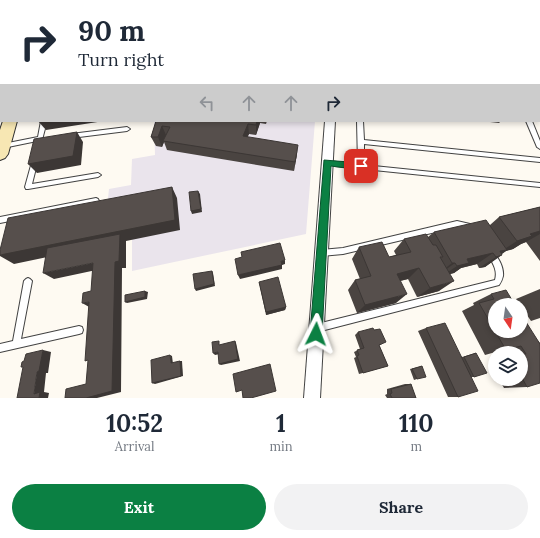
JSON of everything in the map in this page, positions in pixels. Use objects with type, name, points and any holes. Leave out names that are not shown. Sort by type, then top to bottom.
[{"type":"main road","points":[[2,145],[10,122]]},
{"type":"street","points":[[312,398],[330,122]]},
{"type":"lane","points":[[38,146],[44,122]]},
{"type":"lane","points":[[360,122],[361,166]]},
{"type":"lane","points":[[529,122],[540,147]]},
{"type":"lane","points":[[62,137],[127,129]]},
{"type":"lane","points":[[2,145],[47,138]]},
{"type":"lane","points":[[361,142],[540,160]]},
{"type":"lane","points":[[37,153],[28,187],[98,175]]},
{"type":"lane","points":[[327,163],[540,185]]},
{"type":"lane","points":[[0,220],[96,201]]},
{"type":"lane","points":[[321,253],[343,251],[457,224],[468,226],[476,231]]},
{"type":"lane","points":[[316,328],[497,283],[501,277],[499,265],[488,248]]},
{"type":"lane","points":[[16,345],[28,281]]},
{"type":"lane","points":[[0,348],[79,330]]},
{"type":"shaded area","points":[[154,122],[315,122],[306,234],[132,271],[132,204],[107,208],[109,189],[131,185],[132,159],[155,155]]},
{"type":"building","points":[[156,122],[257,122],[256,125],[248,124],[243,136],[298,145],[295,162],[163,141],[170,127],[162,126],[158,137],[151,137]]},
{"type":"building","points":[[77,132],[73,156],[28,164],[34,139]]},
{"type":"building","points":[[172,187],[175,220],[0,255],[8,218]]},
{"type":"building","points":[[198,191],[201,209],[191,211],[189,192]]},
{"type":"building","points":[[540,207],[540,231],[530,234],[532,236],[517,241],[499,217]]},
{"type":"building","points":[[486,220],[507,250],[500,251],[502,255],[496,257],[493,253],[467,259],[469,263],[457,266],[455,263],[452,263],[434,232]]},
{"type":"building","points":[[120,234],[119,261],[115,262],[112,391],[86,398],[65,398],[66,389],[86,384],[88,360],[85,361],[89,302],[82,303],[83,293],[91,291],[93,263],[43,273],[47,248]]},
{"type":"building","points":[[426,234],[433,245],[436,245],[443,257],[440,257],[454,281],[430,288],[419,268],[397,274],[407,294],[365,305],[355,280],[371,276],[359,247],[382,242],[389,257],[411,252],[404,239]]},
{"type":"building","points":[[280,243],[285,260],[281,261],[282,265],[238,275],[235,259],[242,257],[241,252]]},
{"type":"building","points":[[212,271],[214,284],[195,289],[193,274]]},
{"type":"building","points":[[278,277],[286,307],[266,312],[259,282]]},
{"type":"building","points":[[506,290],[511,298],[493,298],[491,294]]},
{"type":"building","points":[[145,291],[145,297],[125,302],[125,295]]},
{"type":"building","points":[[488,301],[488,319],[479,303]]},
{"type":"building","points":[[445,323],[478,391],[458,397],[426,328]]},
{"type":"building","points":[[528,325],[540,344],[540,383],[527,387],[526,386],[528,386],[528,346],[504,346],[499,338],[528,338]]},
{"type":"building","points":[[373,328],[374,330],[380,329],[386,342],[379,345],[388,366],[363,373],[357,356],[359,355],[357,350],[364,348],[358,332]]},
{"type":"building","points":[[219,341],[219,345],[235,341],[238,359],[219,364],[218,352],[213,353],[212,342]]},
{"type":"building","points":[[43,350],[39,371],[37,372],[34,394],[40,392],[39,398],[17,398],[23,367],[21,367],[22,362],[24,361],[26,354]]},
{"type":"building","points":[[476,353],[487,373],[474,377],[464,357]]},
{"type":"building","points":[[170,355],[171,363],[180,361],[181,376],[152,383],[151,360]]},
{"type":"building","points":[[270,364],[276,391],[251,398],[243,398],[242,390],[236,392],[233,374]]},
{"type":"building","points":[[422,366],[426,377],[417,379],[412,369]]},
{"type":"building","points":[[411,384],[416,398],[392,398],[390,394],[392,393],[391,389]]},
{"type":"route","points":[[316,334],[327,163],[361,166]]}]
